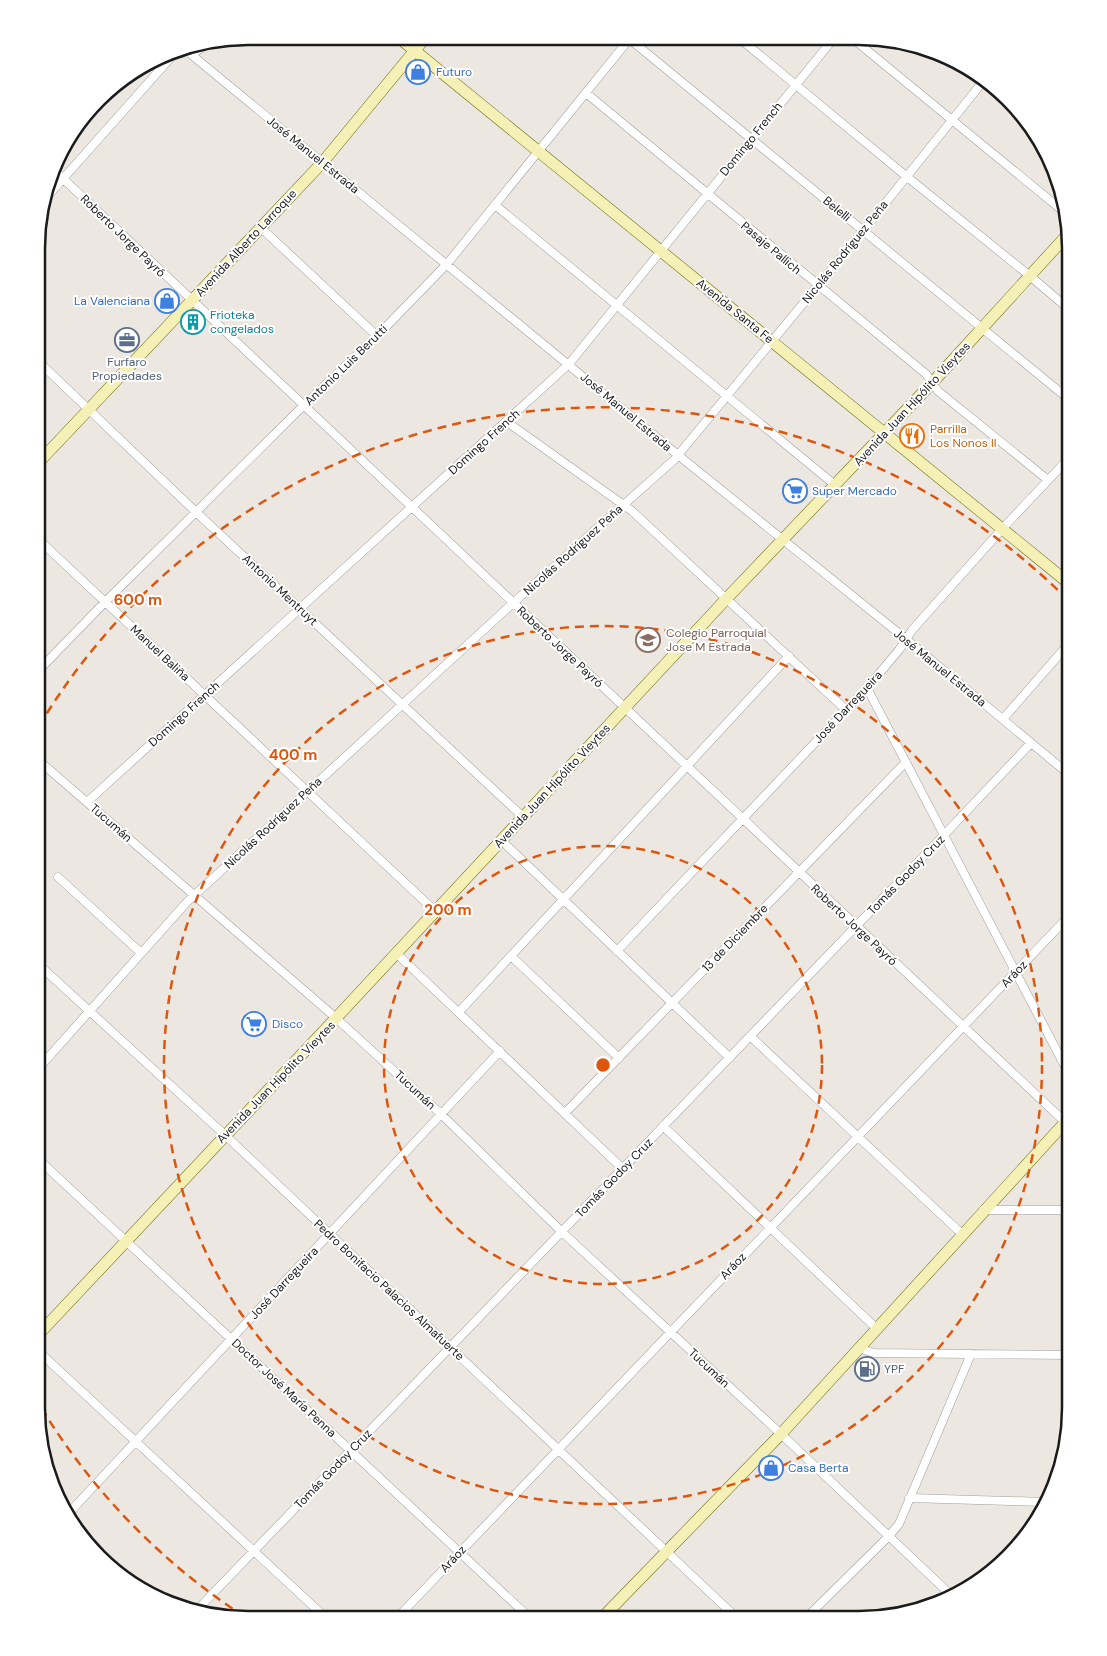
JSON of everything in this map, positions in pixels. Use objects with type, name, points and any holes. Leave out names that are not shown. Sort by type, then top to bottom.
[{"type":"street","name":"Avenida Santa Fe","points":[[408,45],[1062,578]]},
{"type":"street","name":"Avenida Alberto Larroque","points":[[45,455],[322,163],[419,45]]},
{"type":"street","name":"Antonio Luis Berutti","points":[[45,664],[303,406],[377,336],[447,264],[624,45]]},
{"type":"street","name":"Belelli","points":[[637,45],[1062,394]]},
{"type":"street","points":[[748,45],[1062,304]]},
{"type":"street","name":"Domingo French","points":[[87,802],[569,364],[828,45]]},
{"type":"street","points":[[861,45],[1057,206]]},
{"type":"street","name":"José Manuel Estrada","points":[[191,54],[783,541],[906,639],[1062,769]]},
{"type":"street","points":[[54,190],[167,62]]},
{"type":"street","name":"Nicolás Rodríguez Peña","points":[[45,1059],[195,895],[513,603],[678,455],[818,286],[980,85]]},
{"type":"street","name":"Pasaje Pallich","points":[[586,94],[926,374],[938,391],[1048,480]]},
{"type":"street","name":"Roberto Jorge Payró","points":[[59,175],[191,302],[412,506],[513,603],[744,818],[856,927],[963,1027],[1062,1115]]},
{"type":"street","points":[[495,205],[835,486]]},
{"type":"street","points":[[261,228],[377,336]]},
{"type":"street","name":"Avenida Juan Hipólito Vieytes","points":[[45,1327],[727,598],[932,383],[1062,241]]},
{"type":"street","name":"Antonio Mentruyt","points":[[45,368],[197,513],[523,817]]},
{"type":"street","points":[[507,422],[624,504],[846,710]]},
{"type":"street","name":"José Darregueira","points":[[617,951],[867,688],[891,661],[913,629],[1002,529],[1062,465]]},
{"type":"street","name":"Manuel Baliña","points":[[45,546],[435,911]]},
{"type":"street","points":[[1003,719],[1062,651]]},
{"type":"street","points":[[459,1012],[789,656]]},
{"type":"street","points":[[867,688],[1062,1061]]},
{"type":"street","name":"Tomás Godoy Cruz","points":[[202,1605],[1031,743]]},
{"type":"street","name":"13 de Diciembre","points":[[565,1114],[906,762]]},
{"type":"street","name":"Tucumán","points":[[45,766],[336,1018],[441,1114],[562,1232],[780,1434]]},
{"type":"street","points":[[501,840],[730,1058]]},
{"type":"street","points":[[58,877],[141,953]]},
{"type":"street","name":"Aráoz","points":[[404,1611],[1062,923]]},
{"type":"street","points":[[396,953],[623,1169]]},
{"type":"street","points":[[511,956],[619,1058]]},
{"type":"street","name":"Pedro Bonifacio Palacios Almafuerte","points":[[45,969],[330,1234],[729,1611]]},
{"type":"street","points":[[750,1036],[962,1234]]},
{"type":"street","name":"José Darregueira","points":[[72,1509],[500,1051]]},
{"type":"street","points":[[663,1126],[876,1328]]},
{"type":"street","points":[[609,1611],[780,1434],[1062,1126]]},
{"type":"street","name":"Doctor José María Penna","points":[[45,1165],[522,1611]]},
{"type":"street","points":[[984,1210],[1062,1210]]},
{"type":"street","points":[[858,1348],[874,1353],[1062,1355]]},
{"type":"street","points":[[813,1611],[899,1524],[971,1354]]},
{"type":"street","points":[[45,1357],[318,1611]]},
{"type":"street","points":[[780,1434],[947,1591]]},
{"type":"street","points":[[909,1498],[1039,1502]]},
{"type":"place","name":"Futuro","points":[[418,72]]},
{"type":"place","name":"La Valenciana","points":[[167,301]]},
{"type":"place","name":"Frioteka congelados","points":[[193,322]]},
{"type":"place","name":"Furfaro Propiedades","points":[[127,340]]},
{"type":"place","name":"Parrilla Los Nonos ll","points":[[912,436]]},
{"type":"place","name":"Super Mercado","points":[[795,491]]},
{"type":"place","name":"Colegio Parroquial Jose M Estrada","points":[[648,640]]},
{"type":"place","name":"Disco","points":[[254,1024]]},
{"type":"place","name":"YPF","points":[[867,1369]]},
{"type":"place","name":"Casa Berta","points":[[771,1468]]}]
